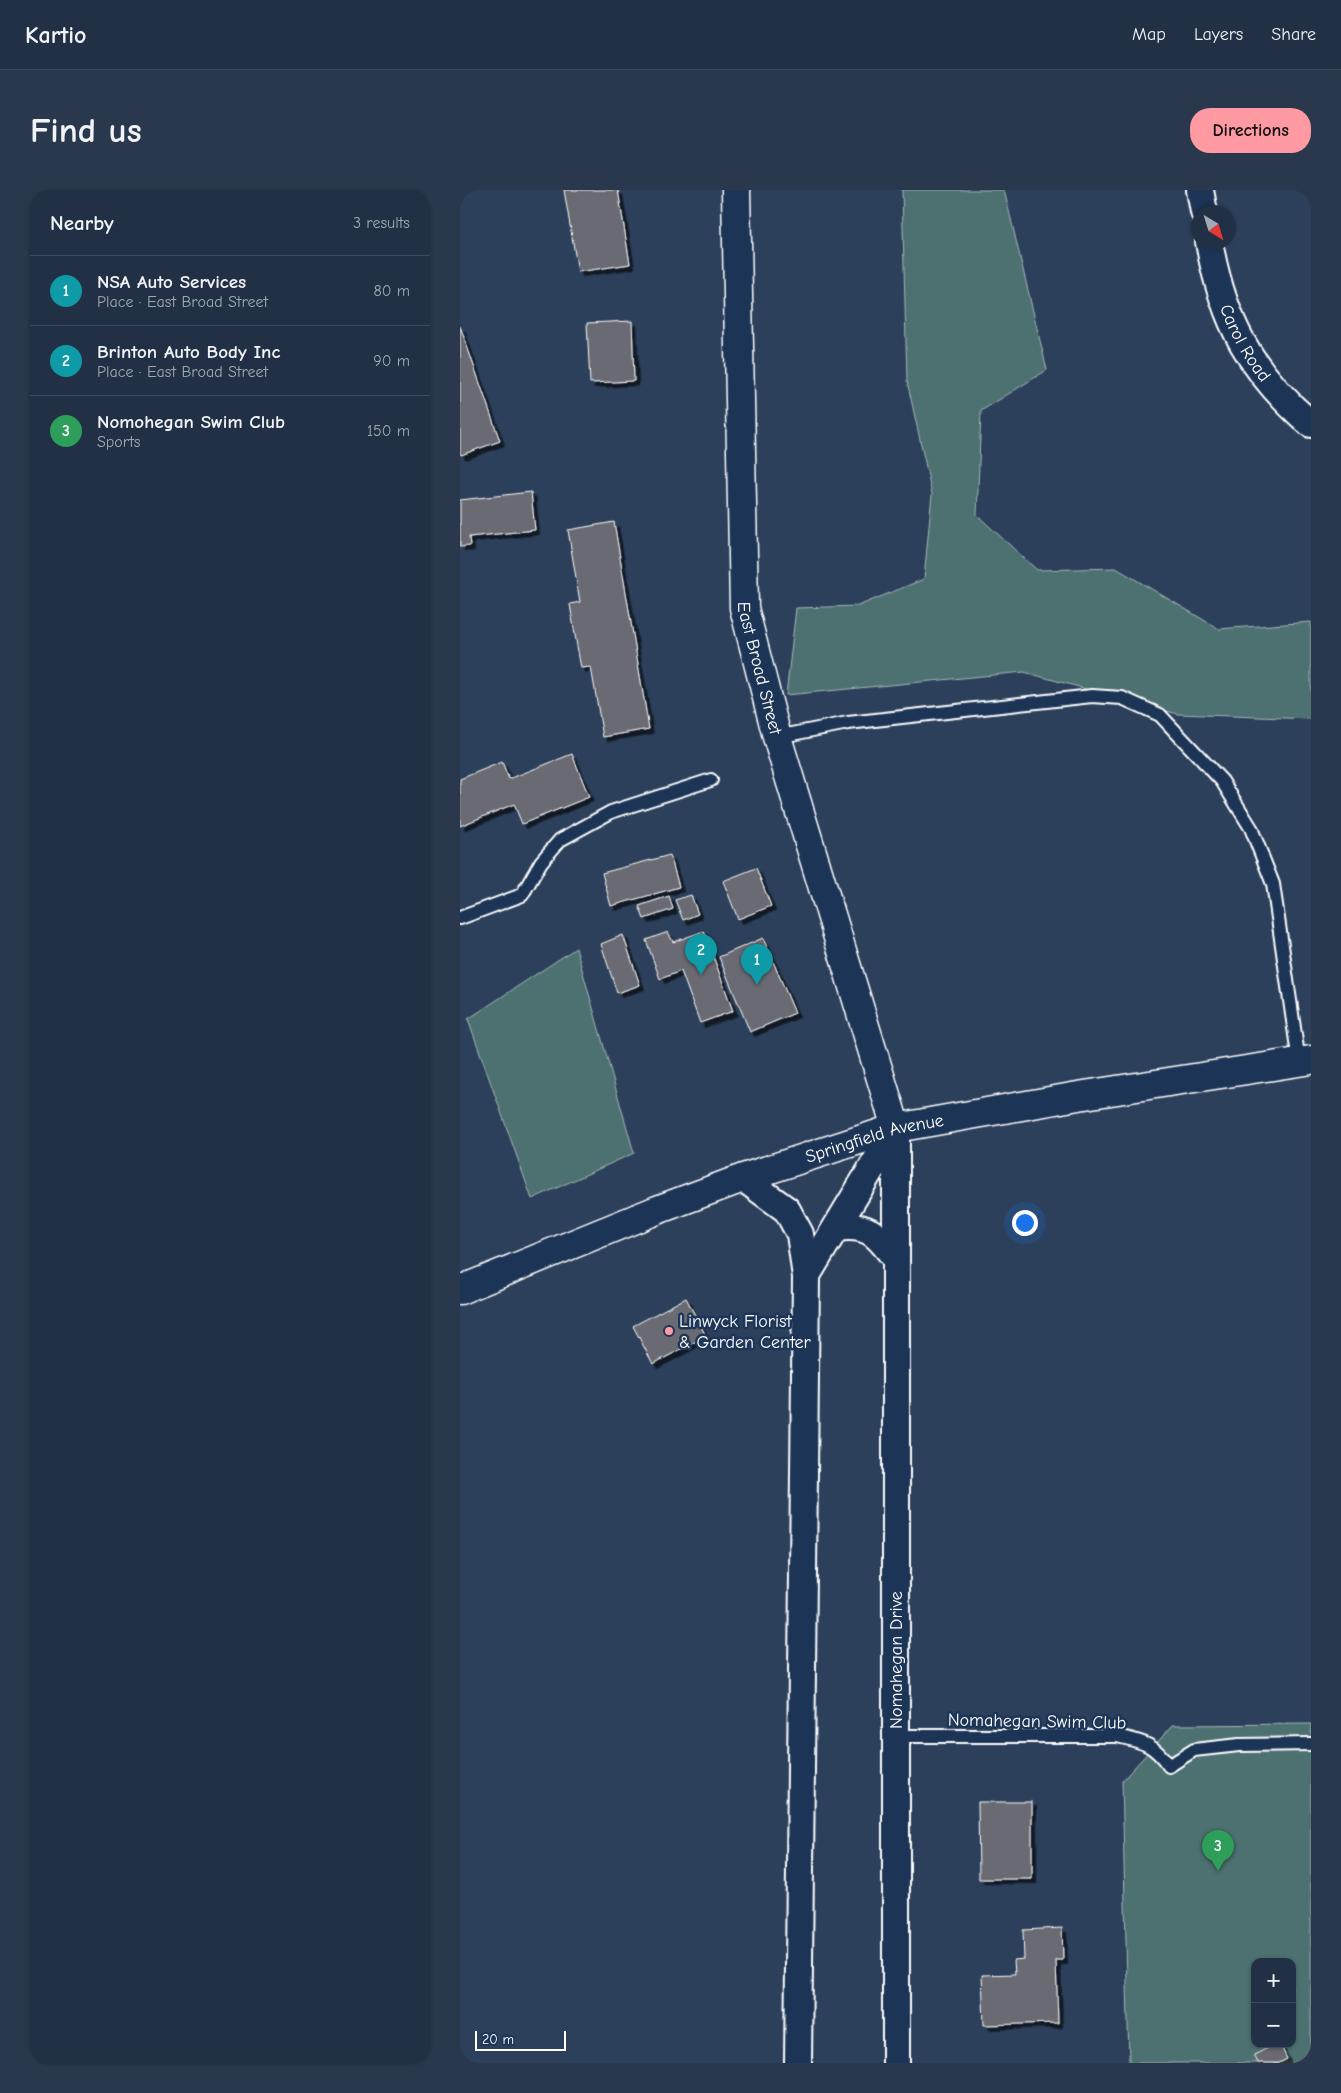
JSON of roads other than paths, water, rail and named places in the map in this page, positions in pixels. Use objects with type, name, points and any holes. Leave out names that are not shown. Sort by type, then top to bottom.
[{"type":"street","name":"East Broad Street","points":[[736,190],[744,608],[778,737],[896,1128]]},
{"type":"street","points":[[1200,190],[1203,205]]},
{"type":"street","name":"Carol Road","points":[[1210,250],[1216,280],[1234,328],[1262,377],[1311,424]]},
{"type":"street","name":"Springfield Avenue","points":[[460,1290],[656,1210],[743,1178],[896,1128],[1078,1096],[1305,1061]]},
{"type":"street","points":[[806,1277],[896,1128]]},
{"type":"street","name":"Nomahegan Drive","points":[[896,1128],[896,2063]]},
{"type":"street","points":[[743,1178],[787,1210],[800,1234],[806,1277],[798,2063]]},
{"type":"street","points":[[836,1228],[851,1226],[868,1230],[880,1238],[895,1258]]},
{"type":"lane","points":[[778,737],[848,722],[1092,696],[1122,698],[1160,715],[1222,781],[1250,828],[1274,884],[1305,1061]]},
{"type":"lane","points":[[460,918],[522,896],[541,862],[560,840],[611,812],[711,780]]},
{"type":"lane","name":"Nomahegan Swim Club","points":[[896,1736],[1116,1736],[1145,1743],[1157,1750],[1169,1766],[1194,1750],[1240,1745],[1311,1744]]},
{"type":"place","name":"Brinton Auto Body Inc","points":[[701,975]]},
{"type":"place","name":"NSA Auto Services","points":[[757,985]]},
{"type":"place","name":"Linwyck Florist & Garden Center","points":[[669,1331]]},
{"type":"place","name":"Nomohegan Swim Club","points":[[1218,1871]]}]
